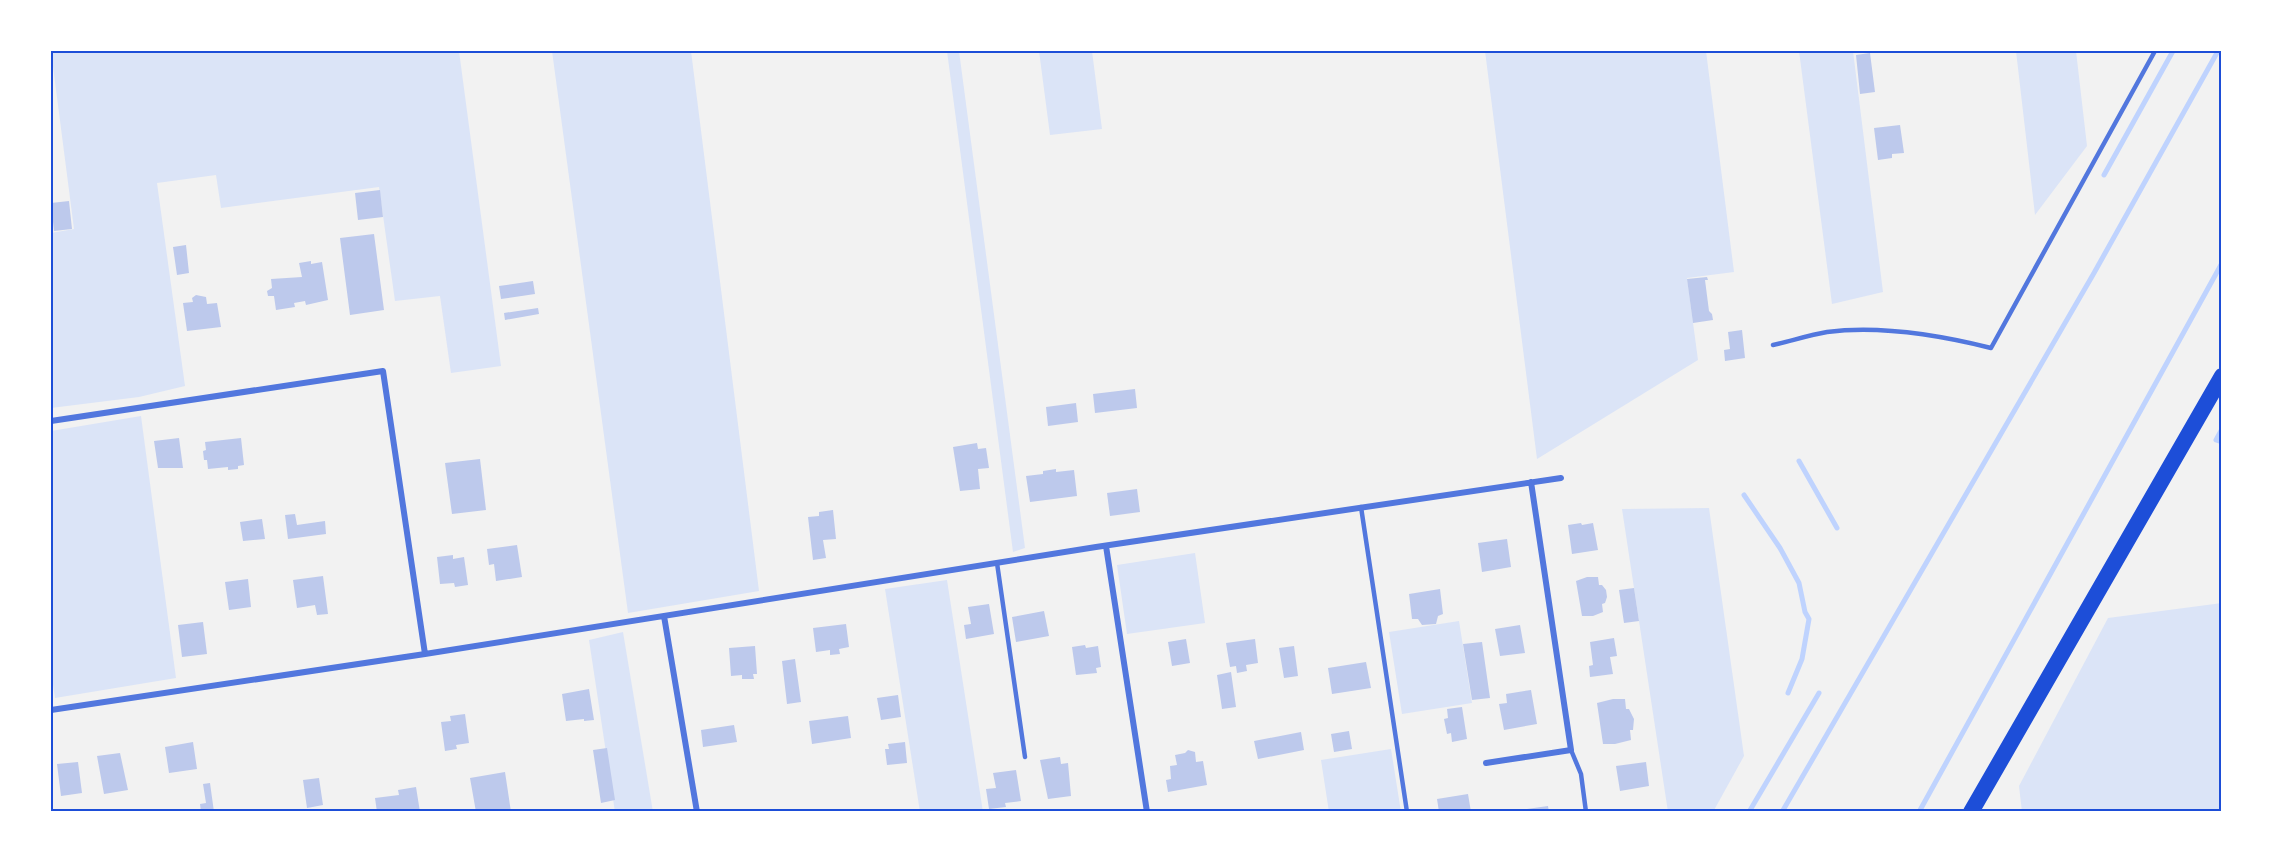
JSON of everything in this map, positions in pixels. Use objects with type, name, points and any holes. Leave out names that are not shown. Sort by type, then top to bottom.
[{"type":"highway","points":[[1971,812],[2222,376]]},
{"type":"street","points":[[51,421],[383,371],[425,654]]},
{"type":"street","points":[[51,710],[425,654],[1106,546],[1561,478]]},
{"type":"street","points":[[1486,763],[1571,750],[1531,482]]},
{"type":"street","points":[[1106,546],[1147,812]]},
{"type":"street","points":[[664,616],[697,812]]},
{"type":"lane","points":[[1773,345],[1827,332],[1870,330],[1924,334],[1991,348],[2155,51]]},
{"type":"lane","points":[[1361,507],[1407,812]]},
{"type":"lane","points":[[997,563],[1025,757]]},
{"type":"lane","points":[[1571,750],[1581,774],[1587,812]]},
{"type":"shaded area","points":[[51,51],[459,51],[501,366],[451,373],[440,296],[395,301],[379,187],[221,208],[216,175],[157,183],[185,386],[139,397],[51,408],[51,233],[74,229]]},
{"type":"shaded area","points":[[552,51],[691,51],[759,591],[628,613]]},
{"type":"shaded area","points":[[947,51],[959,51],[1025,548],[1013,552]]},
{"type":"shaded area","points":[[1039,51],[1092,51],[1102,129],[1050,135]]},
{"type":"shaded area","points":[[1485,51],[1706,51],[1734,272],[1687,278],[1698,360],[1537,459]]},
{"type":"shaded area","points":[[1799,51],[1853,51],[1883,292],[1832,304]]},
{"type":"shaded area","points":[[2016,51],[2076,51],[2087,146],[2035,215]]},
{"type":"shaded area","points":[[141,416],[176,678],[55,698],[51,671],[51,431]]},
{"type":"shaded area","points":[[1709,508],[1744,756],[1713,812],[1668,812],[1622,509]]},
{"type":"shaded area","points":[[1195,553],[1205,623],[1127,634],[1117,565]]},
{"type":"shaded area","points":[[947,580],[983,812],[920,812],[885,589]]},
{"type":"shaded area","points":[[2222,603],[2222,812],[2022,812],[2019,786],[2108,618]]},
{"type":"shaded area","points":[[1459,621],[1472,703],[1402,714],[1389,632]]},
{"type":"shaded area","points":[[623,632],[653,812],[615,812],[589,640]]},
{"type":"shaded area","points":[[1391,749],[1401,812],[1329,812],[1321,760]]},
{"type":"building","points":[[1870,53],[1875,92],[1860,94],[1856,55]]},
{"type":"building","points":[[1900,125],[1904,153],[1892,154],[1892,158],[1878,160],[1874,128]]},
{"type":"building","points":[[380,190],[383,217],[358,220],[355,193]]},
{"type":"building","points":[[69,201],[72,229],[54,231],[51,203]]},
{"type":"building","points":[[374,234],[384,310],[350,315],[340,238]]},
{"type":"building","points":[[186,245],[189,273],[177,275],[173,247]]},
{"type":"building","points":[[311,261],[311,264],[322,262],[328,300],[306,305],[305,301],[294,303],[295,307],[276,310],[274,296],[268,296],[267,291],[272,288],[271,279],[302,277],[299,263]]},
{"type":"building","points":[[1707,277],[1708,280],[1705,280],[1709,311],[1713,320],[1693,323],[1687,279]]},
{"type":"building","points":[[533,281],[535,294],[501,299],[499,286]]},
{"type":"building","points":[[196,295],[206,297],[207,304],[217,303],[221,327],[187,331],[183,303],[193,302],[192,298]]},
{"type":"building","points":[[538,308],[539,314],[505,320],[504,313]]},
{"type":"building","points":[[1742,330],[1745,358],[1725,361],[1724,350],[1730,349],[1728,332]]},
{"type":"building","points":[[1135,389],[1137,408],[1095,413],[1093,394]]},
{"type":"building","points":[[1076,403],[1078,422],[1048,426],[1046,407]]},
{"type":"building","points":[[179,438],[183,468],[158,468],[154,441]]},
{"type":"building","points":[[241,438],[244,465],[238,466],[238,469],[228,470],[228,467],[208,469],[203,451],[206,450],[205,442]]},
{"type":"building","points":[[977,443],[978,449],[986,448],[989,468],[978,469],[980,489],[960,491],[953,447]]},
{"type":"building","points":[[480,459],[486,510],[452,514],[445,463]]},
{"type":"building","points":[[1056,469],[1056,472],[1074,470],[1077,496],[1030,502],[1026,476],[1043,474],[1043,471]]},
{"type":"building","points":[[1137,489],[1140,512],[1110,516],[1107,493]]},
{"type":"building","points":[[833,510],[836,539],[823,540],[826,558],[813,560],[808,517],[819,516],[819,512]]},
{"type":"building","points":[[295,514],[297,525],[325,521],[326,534],[288,539],[285,515]]},
{"type":"building","points":[[262,519],[265,539],[243,541],[240,522]]},
{"type":"building","points":[[1581,523],[1582,525],[1593,523],[1598,550],[1572,554],[1568,525]]},
{"type":"building","points":[[1507,539],[1511,567],[1482,572],[1478,543]]},
{"type":"building","points":[[517,545],[522,577],[496,581],[494,564],[489,565],[487,549]]},
{"type":"building","points":[[453,555],[453,559],[464,557],[468,585],[455,587],[454,583],[440,584],[437,557]]},
{"type":"building","points":[[323,576],[328,614],[317,615],[315,605],[297,608],[293,580]]},
{"type":"building","points":[[1587,577],[1598,577],[1599,585],[1606,590],[1607,597],[1605,603],[1602,604],[1603,612],[1593,616],[1582,616],[1576,581]]},
{"type":"building","points":[[248,579],[251,607],[229,610],[225,582]]},
{"type":"building","points":[[1634,588],[1639,621],[1624,623],[1619,590]]},
{"type":"building","points":[[1440,589],[1443,614],[1438,616],[1436,624],[1422,625],[1418,619],[1412,619],[1409,594]]},
{"type":"building","points":[[989,604],[994,634],[966,639],[964,625],[971,624],[968,607]]},
{"type":"building","points":[[1044,611],[1049,636],[1016,642],[1012,617]]},
{"type":"building","points":[[203,622],[207,654],[182,657],[178,625]]},
{"type":"building","points":[[846,624],[849,647],[839,649],[840,654],[830,655],[830,650],[816,652],[813,628]]},
{"type":"building","points":[[1520,625],[1525,653],[1500,656],[1495,629]]},
{"type":"building","points":[[1614,638],[1617,656],[1610,657],[1613,674],[1590,677],[1589,666],[1593,665],[1590,642]]},
{"type":"building","points":[[1186,639],[1190,663],[1172,666],[1168,642]]},
{"type":"building","points":[[1255,639],[1258,663],[1246,665],[1247,671],[1237,673],[1236,666],[1230,667],[1226,643]]},
{"type":"building","points":[[1482,642],[1490,698],[1472,700],[1463,644]]},
{"type":"building","points":[[1085,645],[1086,648],[1098,646],[1101,667],[1096,668],[1097,673],[1076,675],[1072,647]]},
{"type":"building","points":[[755,646],[757,674],[753,674],[754,679],[742,679],[742,675],[731,676],[729,648]]},
{"type":"building","points":[[1294,646],[1298,676],[1284,678],[1279,648]]},
{"type":"building","points":[[795,659],[801,702],[787,704],[782,661]]},
{"type":"building","points":[[1366,662],[1371,688],[1332,694],[1328,668]]},
{"type":"building","points":[[1231,672],[1236,707],[1222,709],[1217,675]]},
{"type":"building","points":[[589,689],[594,720],[566,721],[562,694]]},
{"type":"building","points":[[1531,690],[1537,724],[1504,730],[1499,704],[1507,703],[1506,694]]},
{"type":"building","points":[[898,695],[901,717],[881,720],[877,698]]},
{"type":"building","points":[[1625,699],[1626,709],[1629,709],[1634,719],[1633,730],[1630,730],[1631,740],[1603,744],[1597,703]]},
{"type":"building","points":[[1462,707],[1467,739],[1452,742],[1451,733],[1447,734],[1444,719],[1448,718],[1447,709]]},
{"type":"building","points":[[465,714],[469,743],[456,745],[457,749],[445,751],[441,722],[451,721],[450,716]]},
{"type":"building","points":[[848,716],[851,738],[812,744],[809,721]]},
{"type":"building","points":[[734,725],[737,742],[703,747],[701,730]]},
{"type":"building","points":[[1349,731],[1352,749],[1334,752],[1331,734]]},
{"type":"building","points":[[1301,732],[1304,750],[1258,759],[1254,741]]},
{"type":"building","points":[[193,742],[197,769],[169,773],[165,747]]},
{"type":"building","points":[[905,742],[907,763],[887,765],[885,749],[889,749],[888,744]]},
{"type":"building","points":[[607,748],[615,800],[601,803],[593,750]]},
{"type":"building","points":[[1188,750],[1195,752],[1196,762],[1203,761],[1207,785],[1168,792],[1166,780],[1171,779],[1170,766],[1177,765],[1175,755]]},
{"type":"building","points":[[120,753],[128,790],[104,794],[97,756]]},
{"type":"building","points":[[1060,757],[1061,764],[1068,763],[1071,796],[1048,799],[1040,760]]},
{"type":"building","points":[[78,762],[82,793],[61,796],[57,764]]},
{"type":"building","points":[[1646,762],[1649,786],[1620,791],[1616,766]]},
{"type":"building","points":[[1016,770],[1021,801],[1005,803],[1006,807],[989,809],[986,789],[996,788],[993,773]]},
{"type":"building","points":[[505,772],[511,812],[476,812],[470,778]]},
{"type":"building","points":[[319,778],[323,805],[307,808],[303,780]]},
{"type":"building","points":[[210,783],[214,812],[201,812],[200,804],[206,803],[203,784]]},
{"type":"building","points":[[416,787],[420,812],[377,812],[375,798],[399,795],[398,790]]},
{"type":"building","points":[[1468,794],[1471,812],[1439,812],[1437,799]]},
{"type":"building","points":[[1548,806],[1549,812],[1527,812],[1527,809]]},
{"type":"waterway","points":[[2104,175],[2173,51]]},
{"type":"waterway","points":[[1782,812],[2094,273],[2218,51]]},
{"type":"waterway","points":[[1919,812],[2222,263]]},
{"type":"waterway","points":[[2222,429],[2216,440],[2222,442]]},
{"type":"waterway","points":[[1799,461],[1837,528]]},
{"type":"waterway","points":[[1744,495],[1780,548],[1799,583],[1805,612],[1809,619],[1802,659],[1788,693]]},
{"type":"waterway","points":[[1749,812],[1819,693]]}]
